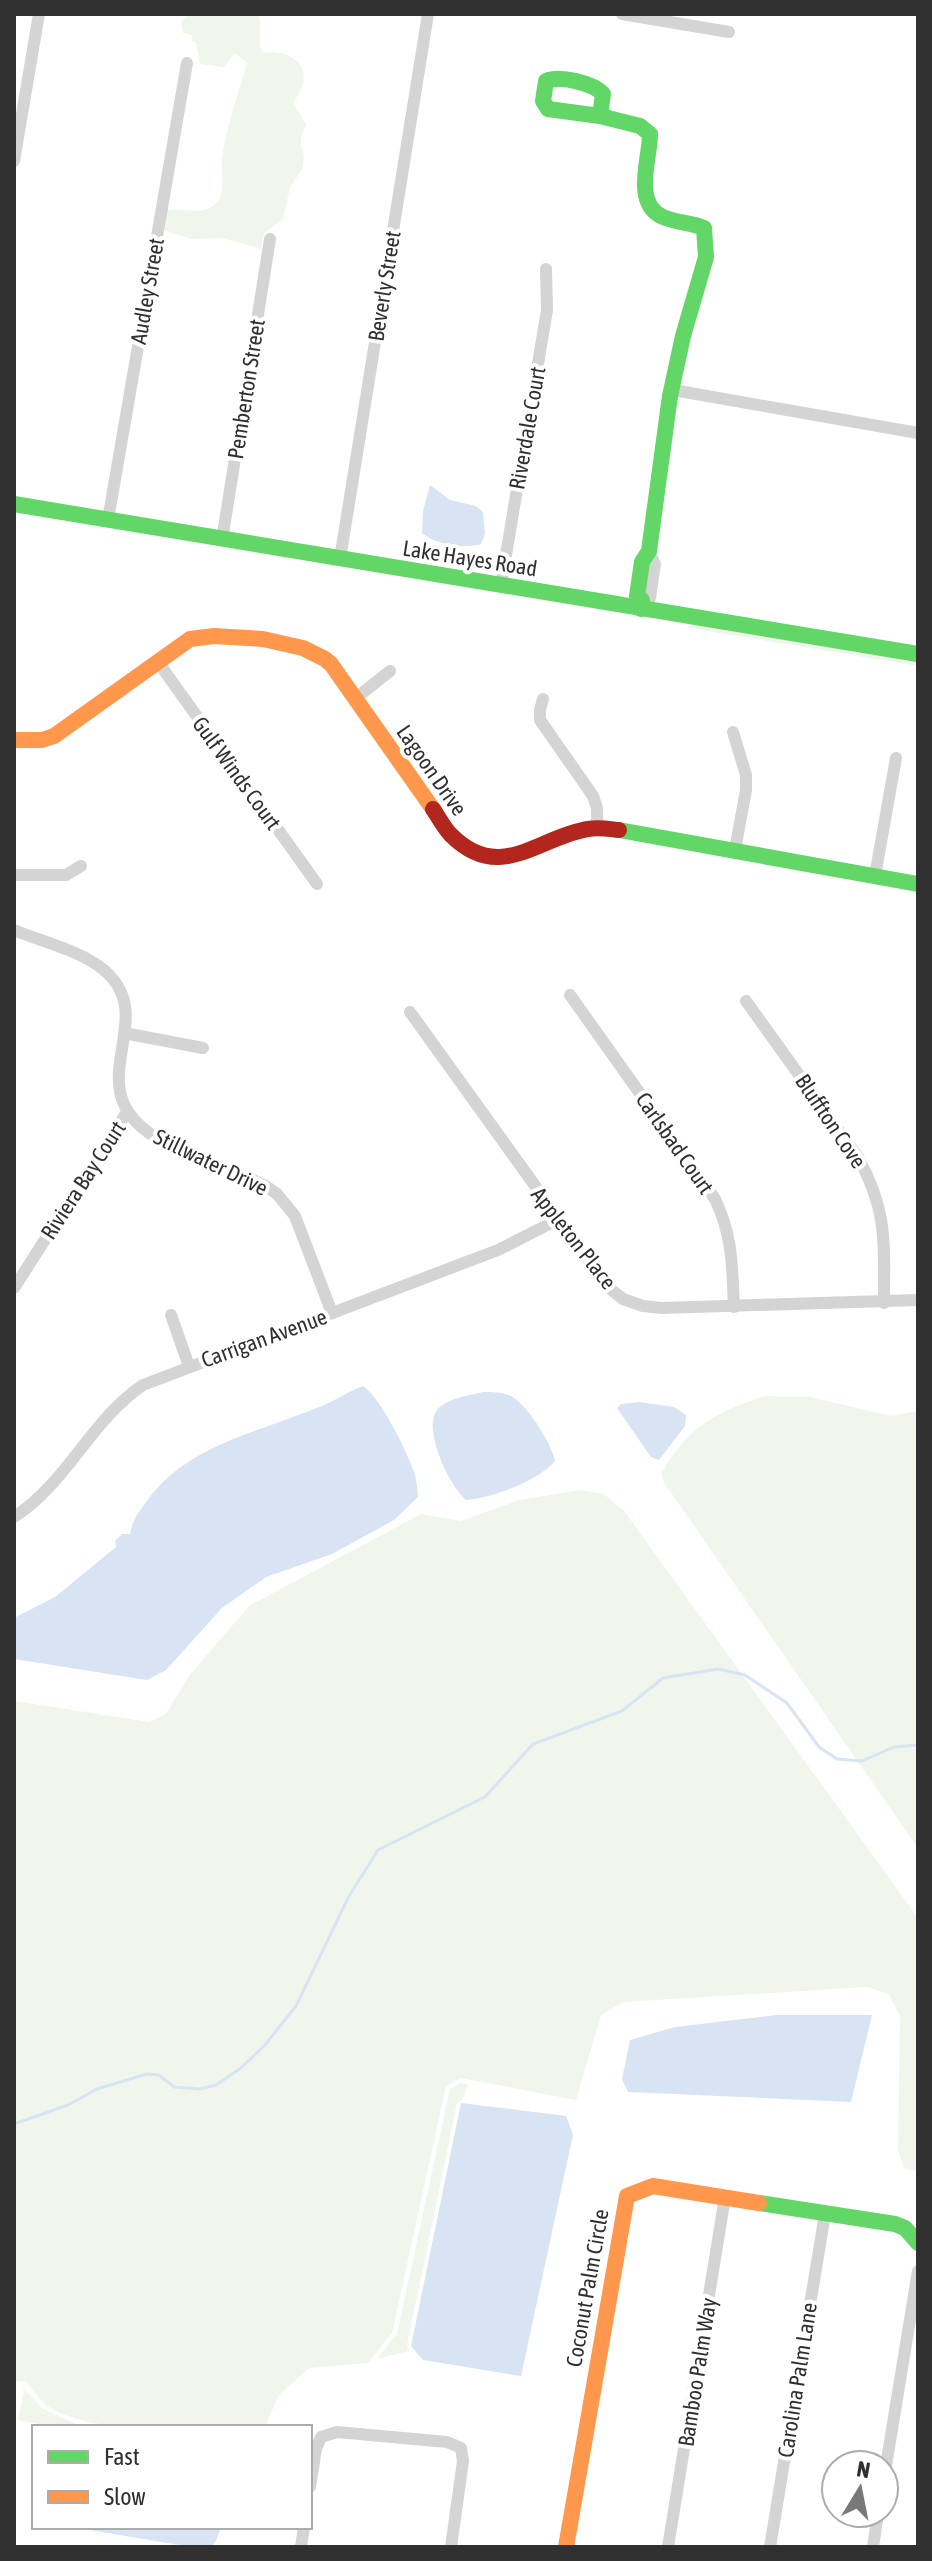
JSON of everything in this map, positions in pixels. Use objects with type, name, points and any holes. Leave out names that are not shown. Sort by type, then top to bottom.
[{"type":"street","points":[[14,161],[39,14]]},
{"type":"street","name":"Beverly Street","points":[[340,559],[428,14]]},
{"type":"street","points":[[622,14],[729,32]]},
{"type":"street","name":"Audley Street","points":[[108,520],[187,63]]},
{"type":"street","points":[[600,116],[640,126],[650,134],[645,194],[648,206],[662,216],[704,228],[709,240],[690,308],[673,390],[649,551],[642,562],[637,596],[642,604]]},
{"type":"street","name":"Pemberton Street","points":[[222,540],[270,239]]},
{"type":"street","name":"Riverdale Court","points":[[501,585],[547,310],[546,269]]},
{"type":"street","points":[[673,390],[918,433]]},
{"type":"street","name":"Lake Hayes Road","points":[[14,504],[501,585],[642,604],[918,654]]},
{"type":"street","name":"Lagoon Drive","points":[[14,740],[33,741],[54,736],[190,639],[204,634],[301,647],[331,664],[451,835],[478,854],[511,858],[572,834],[597,828],[918,884]]},
{"type":"street","name":"Gulf Winds Court","points":[[158,662],[317,884]]},
{"type":"street","points":[[356,698],[390,671]]},
{"type":"street","points":[[543,699],[540,720],[593,796],[597,808],[597,828]]},
{"type":"street","points":[[733,732],[746,775],[735,850]]},
{"type":"street","points":[[875,876],[896,758]]},
{"type":"street","points":[[14,875],[66,875],[81,866]]},
{"type":"street","points":[[14,930],[87,959],[101,967],[120,989],[127,1014],[118,1080],[127,1112]]},
{"type":"street","name":"Carlsbad Court","points":[[570,995],[715,1199],[726,1222],[732,1246],[734,1307]]},
{"type":"street","name":"Bluffton Cove","points":[[746,1001],[858,1157],[872,1182],[881,1209],[884,1236],[884,1303]]},
{"type":"street","name":"Appleton Place","points":[[410,1012],[557,1220],[608,1287],[623,1299],[662,1308],[918,1300]]},
{"type":"street","points":[[124,1033],[203,1048]]},
{"type":"street","name":"Riviera Bay Court","points":[[14,1288],[127,1112]]},
{"type":"street","name":"Stillwater Drive","points":[[127,1112],[139,1127],[155,1137],[264,1185],[277,1194],[295,1216],[332,1313]]},
{"type":"street","name":"Carrigan Avenue","points":[[14,1517],[55,1483],[112,1411],[143,1385],[498,1250],[557,1220]]},
{"type":"street","points":[[171,1315],[189,1366]]},
{"type":"street","name":"Coconut Palm Circle","points":[[566,2547],[627,2196],[638,2189],[653,2186],[895,2224],[905,2228],[918,2243]]},
{"type":"street","name":"Bamboo Palm Way","points":[[668,2547],[725,2197]]},
{"type":"street","name":"Carolina Palm Lane","points":[[770,2547],[825,2214]]},
{"type":"street","points":[[889,2449],[918,2271]]},
{"type":"street","points":[[312,2474],[321,2437],[337,2432],[447,2442],[461,2448],[463,2461],[451,2547]]},
{"type":"shaded area","points":[[190,14],[258,14],[262,53],[285,54],[300,64],[303,72],[300,91],[293,102],[306,125],[301,136],[303,168],[290,187],[283,219],[264,233],[261,249],[223,238],[191,239],[163,230],[166,211],[203,210],[214,205],[221,195],[224,146],[247,63],[235,53],[224,67],[200,64],[192,35],[183,33],[181,22]]},
{"type":"shaded area","points":[[690,622],[918,660],[918,666],[689,628]]},
{"type":"shaded area","points":[[765,1396],[810,1397],[891,1416],[918,1411],[918,1848],[661,1474],[682,1444],[704,1423]]},
{"type":"shaded area","points":[[581,1490],[604,1494],[624,1511],[918,1918],[918,2171],[904,2169],[898,2150],[900,2016],[889,1994],[867,1987],[623,2002],[601,2015],[576,2100],[461,2078],[446,2086],[392,2333],[368,2363],[309,2368],[278,2396],[266,2425],[113,2425],[66,2415],[46,2405],[26,2381],[14,2381],[14,1701],[149,1722],[166,1714],[189,1676],[249,1606],[421,1514],[461,1521],[519,1500]]},
{"type":"shaded area","points":[[461,2083],[468,2085],[463,2099],[457,2103],[407,2345],[409,2351],[377,2359],[397,2334],[450,2089]]},
{"type":"shaded area","points":[[21,2386],[43,2409],[79,2425],[45,2425],[18,2420],[24,2391]]},
{"type":"water","points":[[430,485],[450,500],[476,506],[483,512],[485,534],[481,544],[451,545],[422,533],[423,511]]},
{"type":"water","points":[[363,1386],[392,1425],[416,1478],[418,1497],[394,1520],[332,1554],[266,1577],[222,1608],[166,1670],[147,1680],[14,1659],[14,1618],[55,1597],[116,1547],[115,1541],[122,1534],[130,1534],[136,1516],[147,1501],[183,1466],[228,1441],[324,1405]]},
{"type":"water","points":[[483,1392],[507,1395],[520,1403],[545,1436],[555,1461],[538,1475],[514,1487],[466,1500],[440,1457],[433,1419],[437,1410],[446,1403]]},
{"type":"water","points":[[639,1402],[674,1407],[686,1415],[685,1426],[659,1460],[651,1457],[617,1408],[621,1404]]},
{"type":"water","points":[[777,2015],[872,2015],[851,2102],[628,2092],[622,2079],[630,2040],[675,2027]]},
{"type":"water","points":[[461,2103],[566,2116],[573,2135],[521,2376],[423,2360],[411,2346]]},
{"type":"water","points":[[84,2529],[220,2529],[211,2547],[191,2547]]},
{"type":"waterway","points":[[14,2124],[68,2105],[97,2089],[147,2074],[159,2075],[174,2087],[200,2089],[216,2085],[241,2068],[265,2045],[296,2006],[349,1896],[378,1850],[485,1797],[533,1744],[622,1711],[663,1678],[718,1669],[745,1675],[787,1703],[819,1747],[837,1759],[862,1761],[894,1747],[918,1745]]},
{"type":"traffic: fast","points":[[600,116],[548,109],[543,101],[546,81],[568,80],[592,86],[603,94],[600,116],[640,126],[650,134],[645,190],[652,209],[666,218],[704,228],[706,257],[683,336],[670,396],[649,551],[642,562],[637,596],[642,600],[641,609]]},
{"type":"traffic: fast","points":[[14,504],[918,654]]},
{"type":"traffic: fast","points":[[619,830],[918,884]]},
{"type":"traffic: fast","points":[[759,2203],[895,2224],[905,2228],[918,2243]]},
{"type":"traffic: slow","points":[[14,740],[42,740],[54,736],[190,639],[214,636],[263,639],[303,648],[331,664],[433,809]]},
{"type":"traffic: slow","points":[[566,2547],[627,2196],[653,2186],[759,2203]]},
{"type":"traffic: jam","points":[[433,809],[451,835],[469,849],[486,856],[503,857],[519,853],[588,829],[619,830]]}]
